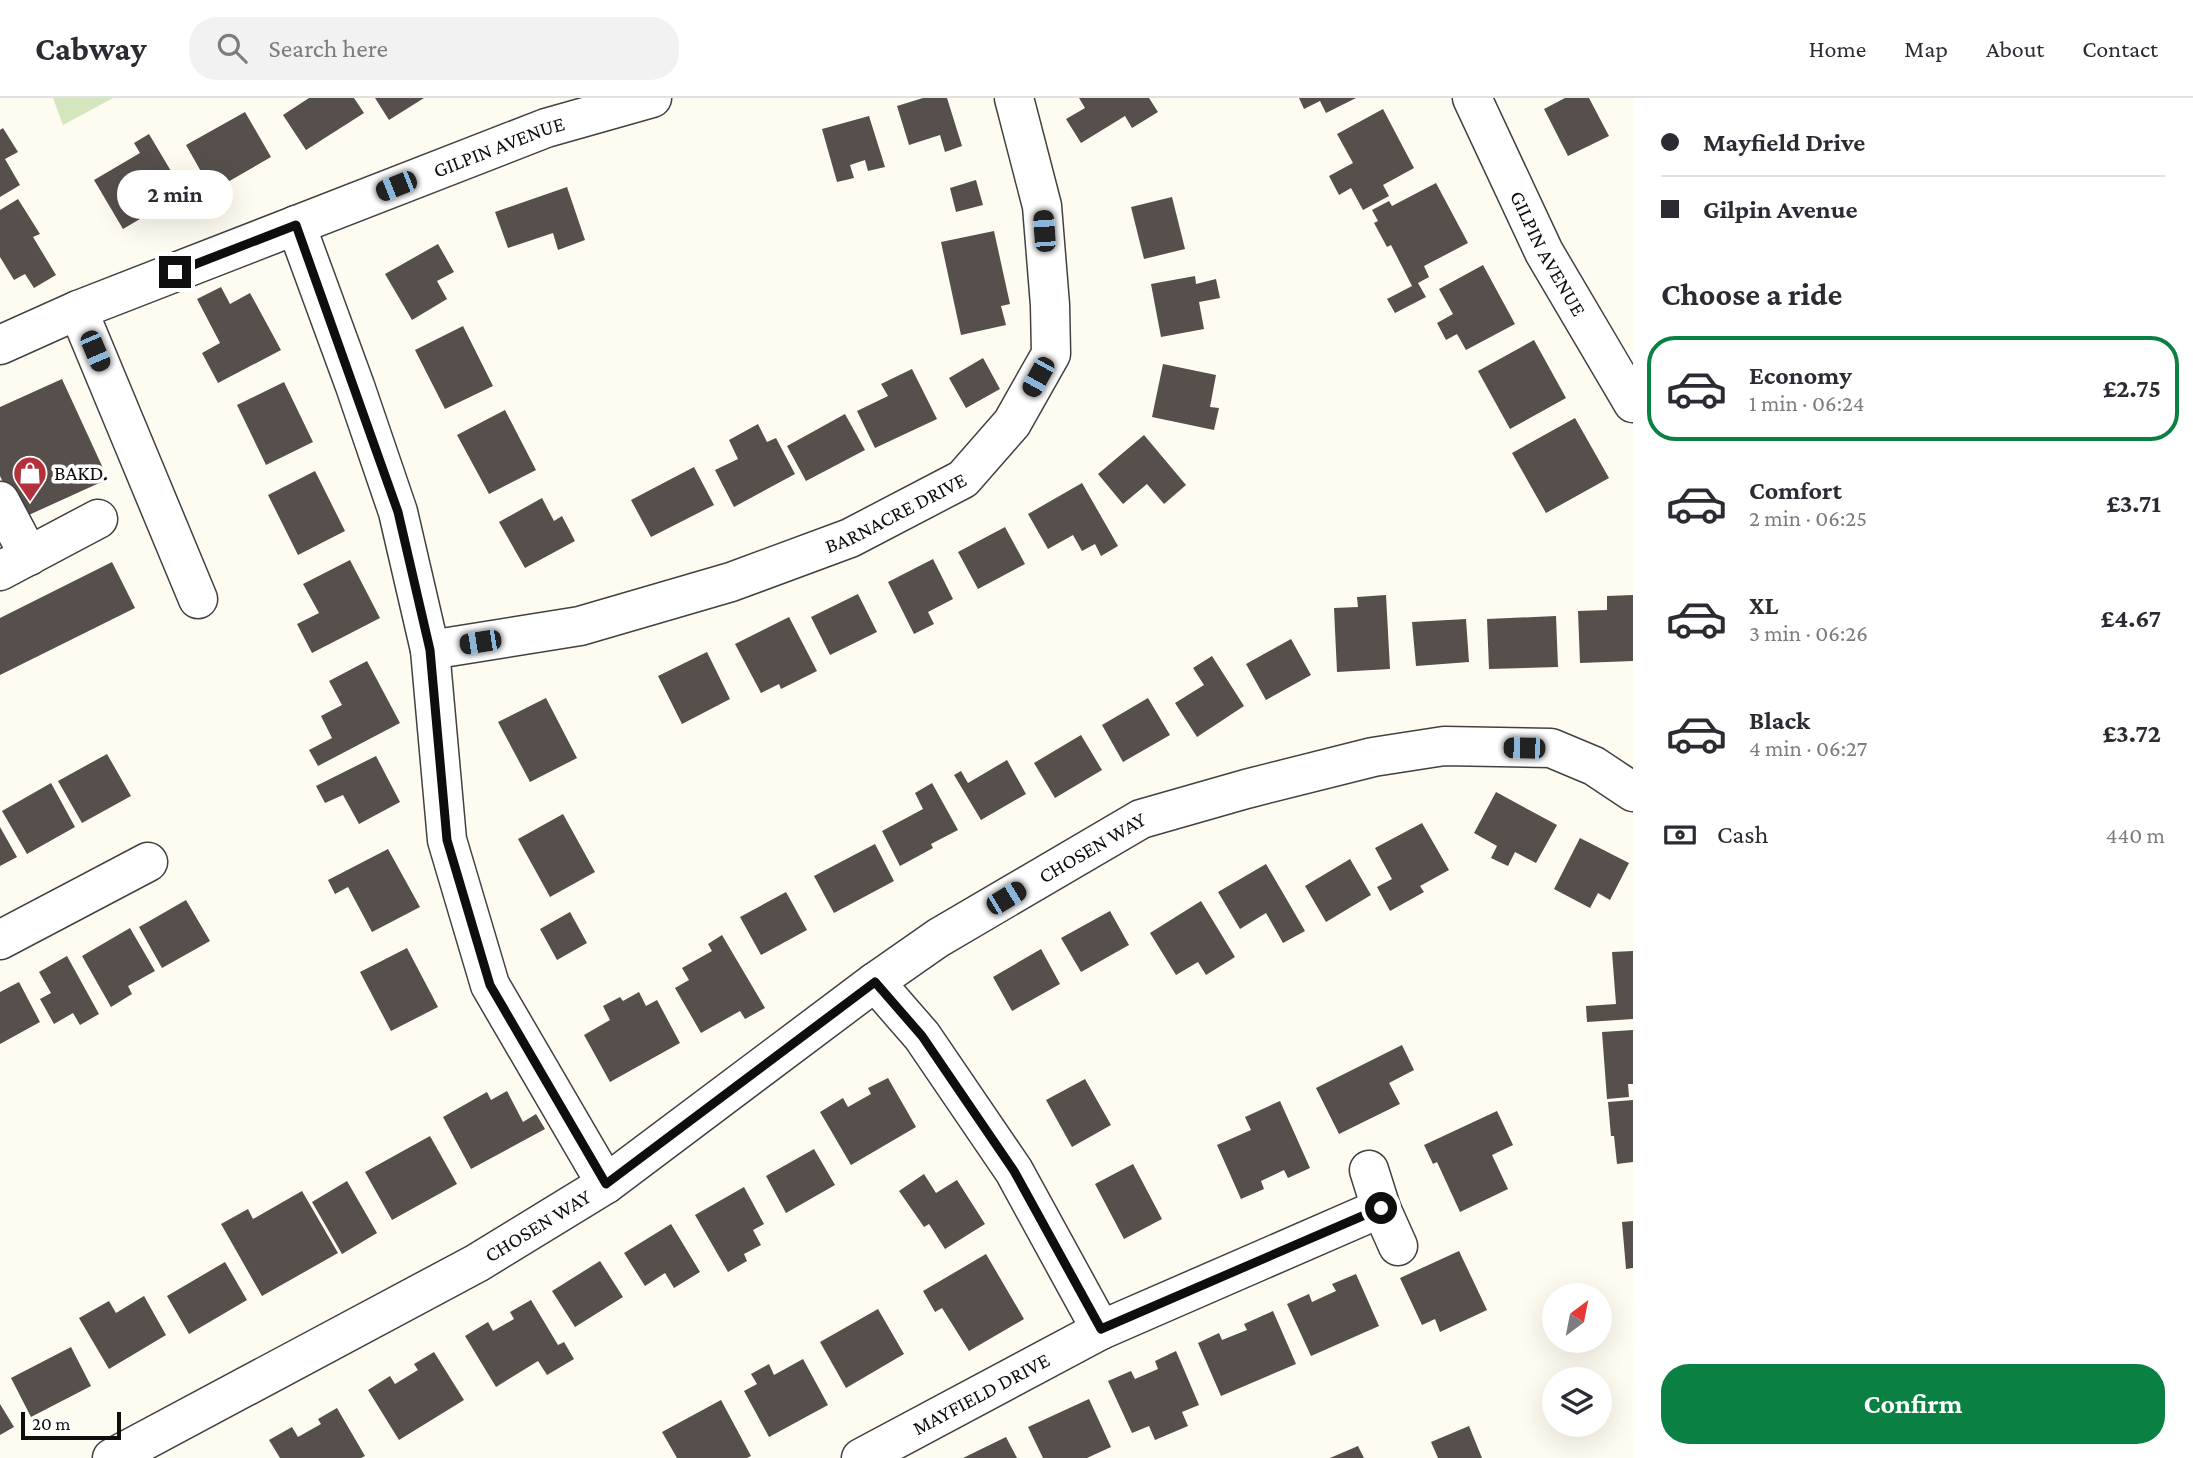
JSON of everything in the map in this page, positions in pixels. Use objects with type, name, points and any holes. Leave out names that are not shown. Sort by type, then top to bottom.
[{"type":"street","name":"GILPIN AVENUE","points":[[0,345],[78,310],[545,128],[652,98]]},
{"type":"street","name":"BARNACRE DRIVE","points":[[430,650],[580,626],[731,582],[850,538],[963,479],[1012,423],[1051,354],[1042,206],[1014,98]]},
{"type":"street","name":"GILPIN AVENUE","points":[[1472,98],[1544,252],[1633,403]]},
{"type":"street","points":[[296,225],[398,512],[430,650],[447,840],[490,985],[606,1184]]},
{"type":"street","points":[[78,310],[198,599]]},
{"type":"street","points":[[0,501],[14,563],[98,519]]},
{"type":"street","name":"CHOSEN WAY","points":[[112,1458],[477,1263],[606,1184],[875,982],[938,938],[1141,819],[1374,757],[1444,746],[1551,748],[1629,781]]},
{"type":"street","points":[[0,940],[148,862]]},
{"type":"street","points":[[875,982],[922,1036],[1014,1171],[1101,1329]]},
{"type":"street","points":[[1369,1170],[1381,1208],[1398,1246]]},
{"type":"street","name":"MAYFIELD DRIVE","points":[[862,1458],[1101,1329],[1381,1208]]},
{"type":"green space","points":[[53,98],[113,98],[63,125]]},
{"type":"building","points":[[309,98],[354,98],[364,113],[306,150],[283,115]]},
{"type":"building","points":[[375,98],[424,98],[389,120]]},
{"type":"building","points":[[923,98],[947,98],[962,146],[945,152],[940,135],[909,145],[897,106]]},
{"type":"building","points":[[1079,98],[1149,98],[1158,112],[1132,128],[1125,116],[1081,143],[1066,119],[1085,108]]},
{"type":"building","points":[[1299,98],[1356,98],[1326,113],[1320,101],[1304,109]]},
{"type":"building","points":[[1565,98],[1589,98],[1609,136],[1568,156],[1544,109]]},
{"type":"building","points":[[1383,109],[1414,168],[1383,185],[1389,196],[1363,210],[1351,188],[1339,195],[1329,176],[1353,163],[1337,134]]},
{"type":"building","points":[[245,112],[271,157],[212,191],[186,145]]},
{"type":"building","points":[[869,116],[885,167],[868,171],[865,160],[850,165],[854,178],[837,182],[822,129]]},
{"type":"building","points":[[3,128],[18,152],[5,159],[20,185],[0,197],[0,130]]},
{"type":"building","points":[[149,134],[184,193],[123,229],[94,180],[140,153],[134,143]]},
{"type":"building","points":[[976,180],[983,205],[956,212],[950,188]]},
{"type":"building","points":[[1436,183],[1468,243],[1424,266],[1429,277],[1418,283],[1426,297],[1395,313],[1387,299],[1412,286],[1391,245],[1387,247],[1374,223],[1378,221],[1372,210],[1389,201],[1392,206]]},
{"type":"building","points":[[567,187],[585,240],[558,250],[553,233],[508,248],[495,212]]},
{"type":"building","points":[[1172,197],[1185,249],[1144,259],[1131,207]]},
{"type":"building","points":[[18,199],[40,234],[33,237],[56,275],[34,288],[25,274],[14,280],[0,257],[0,210]]},
{"type":"building","points":[[994,231],[1010,304],[1001,306],[1006,325],[961,335],[941,242]]},
{"type":"building","points":[[438,244],[454,272],[437,281],[447,299],[412,320],[385,274]]},
{"type":"building","points":[[1483,265],[1515,324],[1466,350],[1457,334],[1446,340],[1437,323],[1453,314],[1439,289]]},
{"type":"building","points":[[1195,276],[1196,284],[1216,279],[1220,298],[1199,302],[1204,329],[1161,337],[1151,284]]},
{"type":"building","points":[[221,287],[230,304],[250,293],[281,350],[218,383],[202,353],[220,343],[197,299]]},
{"type":"building","points":[[463,326],[493,386],[445,409],[415,350]]},
{"type":"building","points":[[1534,340],[1566,398],[1510,429],[1478,371]]},
{"type":"building","points":[[983,358],[1000,389],[966,408],[949,378]]},
{"type":"building","points":[[1163,364],[1216,375],[1210,407],[1219,408],[1214,430],[1152,417]]},
{"type":"building","points":[[912,369],[937,419],[875,448],[857,411],[888,396],[881,384]]},
{"type":"building","points":[[62,379],[108,479],[20,519],[0,476],[0,407]]},
{"type":"building","points":[[284,382],[313,442],[266,465],[237,405]]},
{"type":"building","points":[[505,410],[536,470],[489,494],[457,435]]},
{"type":"building","points":[[845,414],[865,450],[806,481],[787,446]]},
{"type":"building","points":[[1575,418],[1609,478],[1546,513],[1512,453]]},
{"type":"building","points":[[758,424],[767,442],[776,438],[795,474],[734,507],[715,470],[738,459],[729,440]]},
{"type":"building","points":[[1144,435],[1186,485],[1164,504],[1147,484],[1123,504],[1098,474]]},
{"type":"building","points":[[694,467],[714,505],[651,537],[631,500]]},
{"type":"building","points":[[315,471],[345,531],[298,555],[268,495]]},
{"type":"building","points":[[1082,483],[1118,546],[1101,556],[1095,544],[1082,551],[1073,535],[1048,549],[1028,514]]},
{"type":"building","points":[[542,498],[554,521],[562,516],[575,541],[525,568],[499,522]]},
{"type":"building","points":[[1005,527],[1025,564],[978,589],[958,552]]},
{"type":"building","points":[[933,559],[953,599],[928,612],[934,624],[914,634],[888,582]]},
{"type":"building","points":[[350,560],[380,618],[312,653],[297,624],[319,613],[303,584]]},
{"type":"building","points":[[112,562],[135,608],[0,675],[0,618]]},
{"type":"building","points":[[858,594],[877,632],[830,655],[811,617]]},
{"type":"building","points":[[1386,595],[1390,669],[1337,672],[1334,608],[1358,607],[1357,597]]},
{"type":"building","points":[[1633,595],[1633,661],[1580,663],[1578,611],[1607,610],[1607,596]]},
{"type":"building","points":[[1556,616],[1558,667],[1489,669],[1487,619]]},
{"type":"building","points":[[789,617],[817,671],[781,689],[779,684],[761,693],[735,644]]},
{"type":"building","points":[[1466,619],[1469,662],[1416,666],[1412,622]]},
{"type":"building","points":[[1291,639],[1311,675],[1266,700],[1246,664]]},
{"type":"building","points":[[707,652],[730,699],[682,724],[658,676]]},
{"type":"building","points":[[1212,656],[1244,706],[1197,737],[1175,703],[1204,685],[1193,668]]},
{"type":"building","points":[[367,661],[400,723],[318,766],[309,750],[332,738],[321,716],[342,705],[329,681]]},
{"type":"building","points":[[546,698],[577,758],[530,782],[498,722]]},
{"type":"building","points":[[1148,698],[1170,735],[1123,762],[1102,725]]},
{"type":"building","points":[[1081,735],[1102,770],[1055,798],[1034,763]]},
{"type":"building","points":[[107,754],[131,796],[82,823],[58,781]]},
{"type":"building","points":[[376,756],[400,802],[359,824],[343,795],[325,803],[316,786]]},
{"type":"building","points":[[1007,760],[1026,794],[981,820],[954,775],[961,771],[968,783]]},
{"type":"building","points":[[51,783],[75,827],[27,854],[2,811]]},
{"type":"building","points":[[932,783],[958,830],[931,844],[933,848],[900,866],[882,831],[923,809],[915,793]]},
{"type":"building","points":[[1496,792],[1557,825],[1536,863],[1515,852],[1508,866],[1491,858],[1497,846],[1474,833]]},
{"type":"building","points":[[563,814],[595,872],[550,897],[518,839]]},
{"type":"building","points":[[1422,823],[1449,870],[1420,886],[1424,892],[1390,911],[1377,887],[1392,879],[1375,848]]},
{"type":"building","points":[[0,827],[17,857],[0,866]]},
{"type":"building","points":[[1580,838],[1629,863],[1610,900],[1598,893],[1590,908],[1554,889]]},
{"type":"building","points":[[875,844],[894,881],[834,913],[814,876]]},
{"type":"building","points":[[388,849],[420,907],[372,932],[348,887],[335,894],[328,880]]},
{"type":"building","points":[[1350,859],[1371,895],[1326,922],[1305,886]]},
{"type":"building","points":[[1266,864],[1305,931],[1283,943],[1266,913],[1240,929],[1218,892]]},
{"type":"building","points":[[786,892],[807,930],[761,955],[740,917]]},
{"type":"building","points":[[186,900],[210,941],[162,968],[139,927]]},
{"type":"building","points":[[1201,901],[1235,957],[1206,975],[1198,962],[1176,975],[1150,933]]},
{"type":"building","points":[[1110,911],[1129,945],[1081,972],[1061,938]]},
{"type":"building","points":[[570,912],[587,943],[557,960],[540,929]]},
{"type":"building","points":[[130,928],[155,971],[128,986],[132,994],[111,1007],[82,956]]},
{"type":"building","points":[[722,935],[765,1008],[745,1019],[740,1011],[701,1033],[675,988],[689,980],[682,968],[712,951],[708,944]]},
{"type":"building","points":[[407,948],[438,1007],[391,1031],[360,972]]},
{"type":"building","points":[[1041,949],[1060,984],[1012,1011],[993,977]]},
{"type":"building","points":[[1633,951],[1633,1019],[1587,1022],[1586,1006],[1616,1004],[1612,952]]},
{"type":"building","points":[[67,956],[99,1014],[80,1025],[73,1013],[54,1024],[40,999],[51,993],[39,972]]},
{"type":"building","points":[[19,982],[40,1022],[0,1044],[0,992]]},
{"type":"building","points":[[639,992],[646,1006],[657,1000],[680,1043],[610,1082],[584,1035],[610,1020],[603,1006],[620,997],[623,1001]]},
{"type":"building","points":[[1633,1030],[1633,1084],[1628,1084],[1629,1097],[1607,1099],[1602,1032]]},
{"type":"building","points":[[1402,1045],[1414,1070],[1389,1083],[1400,1104],[1339,1134],[1316,1088]]},
{"type":"building","points":[[888,1078],[916,1127],[851,1165],[820,1112],[843,1098],[848,1107],[871,1094],[868,1088]]},
{"type":"building","points":[[1085,1079],[1111,1125],[1072,1147],[1046,1100]]},
{"type":"building","points":[[507,1091],[523,1122],[536,1114],[545,1129],[471,1169],[443,1117],[487,1092],[491,1100]]},
{"type":"building","points":[[1633,1100],[1633,1162],[1617,1164],[1608,1102]]},
{"type":"building","points":[[1280,1101],[1310,1168],[1288,1178],[1284,1170],[1261,1181],[1264,1189],[1241,1199],[1217,1145],[1251,1130],[1245,1117]]},
{"type":"building","points":[[1497,1111],[1513,1145],[1492,1155],[1508,1189],[1460,1212],[1437,1162],[1433,1164],[1424,1145]]},
{"type":"building","points":[[430,1136],[457,1184],[392,1220],[365,1172]]},
{"type":"building","points":[[814,1149],[835,1185],[786,1213],[766,1176]]},
{"type":"building","points":[[1133,1164],[1162,1219],[1124,1239],[1095,1184]]},
{"type":"building","points":[[924,1174],[936,1193],[957,1180],[985,1224],[945,1249],[929,1224],[924,1227],[899,1191]]},
{"type":"building","points":[[347,1181],[377,1233],[342,1254],[312,1202]]},
{"type":"building","points":[[744,1187],[764,1224],[753,1230],[761,1245],[744,1254],[747,1261],[728,1272],[695,1215]]},
{"type":"building","points":[[302,1191],[338,1253],[262,1296],[221,1224],[248,1209],[253,1219]]},
{"type":"building","points":[[1633,1221],[1633,1268],[1626,1269],[1622,1222]]},
{"type":"building","points":[[671,1224],[700,1272],[674,1288],[665,1273],[645,1286],[624,1253]]},
{"type":"building","points":[[1459,1251],[1487,1310],[1440,1332],[1435,1319],[1422,1325],[1400,1278]]},
{"type":"building","points":[[986,1254],[1024,1319],[969,1351],[942,1308],[935,1312],[923,1291]]},
{"type":"building","points":[[600,1261],[623,1297],[575,1327],[552,1291]]},
{"type":"building","points":[[225,1262],[247,1300],[189,1334],[167,1296]]},
{"type":"building","points":[[1356,1274],[1379,1326],[1311,1356],[1287,1304],[1309,1294],[1312,1302],[1336,1291],[1332,1284]]},
{"type":"building","points":[[144,1296],[166,1335],[109,1369],[79,1318],[109,1301],[116,1313]]},
{"type":"building","points":[[531,1300],[558,1345],[564,1342],[574,1359],[547,1375],[538,1361],[496,1387],[465,1336],[488,1322],[493,1331],[514,1319],[510,1312]]},
{"type":"building","points":[[878,1309],[904,1354],[846,1388],[820,1342]]},
{"type":"building","points":[[1273,1311],[1296,1364],[1221,1396],[1198,1343],[1219,1333],[1222,1340],[1247,1330],[1244,1324]]},
{"type":"building","points":[[71,1347],[91,1386],[31,1417],[11,1378]]},
{"type":"building","points":[[1176,1351],[1199,1405],[1182,1412],[1188,1426],[1155,1440],[1149,1426],[1132,1433],[1108,1381],[1131,1371],[1135,1379],[1158,1369],[1155,1361]]},
{"type":"building","points":[[434,1352],[464,1400],[399,1440],[368,1390],[390,1376],[395,1384],[418,1370],[414,1364]]},
{"type":"building","points":[[803,1359],[828,1405],[769,1437],[744,1391],[757,1384],[751,1374],[769,1364],[774,1375]]},
{"type":"building","points":[[1089,1399],[1111,1447],[1087,1458],[1043,1458],[1028,1427]]},
{"type":"building","points":[[721,1400],[751,1456],[677,1458],[662,1432]]},
{"type":"building","points":[[0,1404],[14,1427],[0,1435]]},
{"type":"building","points":[[337,1408],[365,1456],[280,1458],[269,1440],[292,1427],[298,1437],[321,1424],[318,1419]]},
{"type":"building","points":[[1469,1426],[1482,1458],[1438,1458],[1431,1442]]},
{"type":"building","points":[[1006,1437],[1017,1458],[963,1458]]},
{"type":"building","points":[[1358,1446],[1364,1458],[1330,1458]]},
{"type":"place","name":"BAKD.","points":[[30,503]]},
{"type":"route","points":[[175,272],[296,225],[398,512],[430,650],[447,840],[490,985],[606,1184],[875,982],[922,1036],[1014,1171],[1101,1329],[1381,1208]]}]
